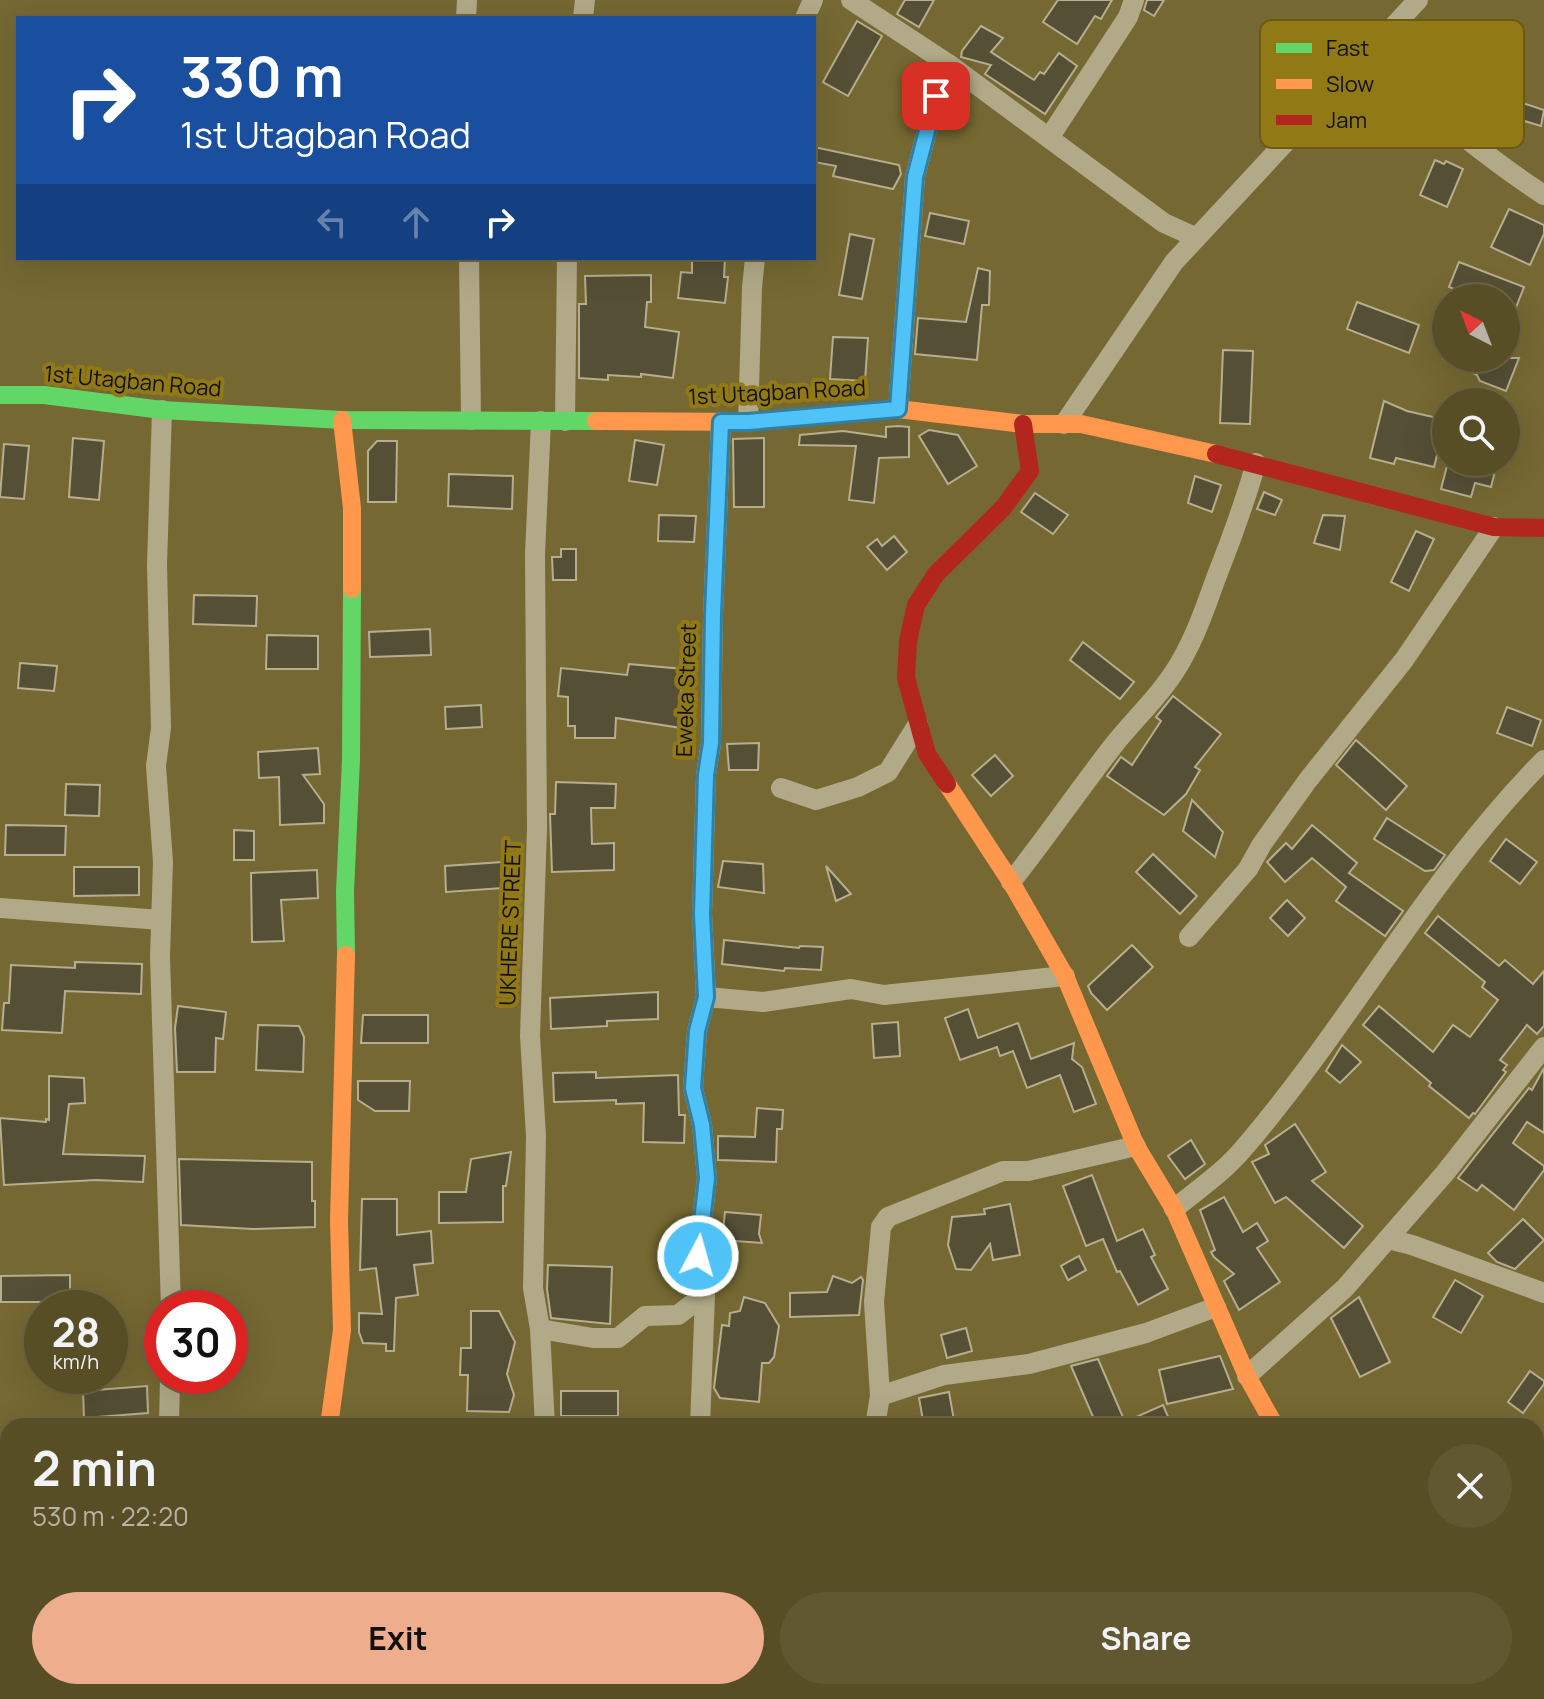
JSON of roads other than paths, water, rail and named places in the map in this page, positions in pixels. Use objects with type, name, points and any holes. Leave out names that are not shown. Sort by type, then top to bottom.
[{"type":"street","points":[[851,0],[950,65],[1164,223],[1195,237]]},
{"type":"street","points":[[1049,138],[1128,17],[1134,0]]},
{"type":"street","points":[[1399,20],[1418,0]]},
{"type":"street","points":[[898,409],[915,177],[936,96],[950,65]]},
{"type":"street","points":[[1064,424],[1174,262],[1278,148]]},
{"type":"street","points":[[1478,148],[1544,195]]},
{"type":"street","points":[[1164,223],[1174,262]]},
{"type":"street","points":[[469,260],[471,420]]},
{"type":"street","points":[[565,421],[567,260]]},
{"type":"street","points":[[748,422],[755,260]]},
{"type":"street","name":"1st Utagban Road","points":[[0,395],[44,395],[162,410],[342,420],[748,422],[898,409],[1023,424],[1081,424],[1256,463],[1494,527],[1544,528]]},
{"type":"street","points":[[162,410],[157,565],[161,728],[156,766],[163,862],[160,957],[170,1290]]},
{"type":"street","points":[[330,1418],[342,1330],[339,1221],[341,1085],[347,996],[345,892],[351,759],[352,508],[342,420]]},
{"type":"street","name":"UKHERE STREET","points":[[541,421],[535,554],[537,829],[530,1036],[536,1136],[533,1288],[540,1329],[545,1418]]},
{"type":"street","name":"Eweka Street","points":[[700,1418],[705,1294],[698,1256],[707,1178],[702,1125],[693,1088],[697,1031],[706,997],[702,914],[721,422]]},
{"type":"street","points":[[1023,424],[1030,471],[1003,508],[936,574],[916,605],[908,641],[906,678],[927,754],[1011,882],[1065,976],[1136,1146],[1174,1209],[1247,1376],[1271,1418]]},
{"type":"street","points":[[1011,882],[1101,761],[1145,710],[1153,696],[1169,681],[1181,661],[1195,635],[1256,463]]},
{"type":"street","points":[[1189,937],[1248,869],[1308,780],[1404,660],[1494,527]]},
{"type":"street","points":[[781,788],[816,800],[858,787],[888,772],[918,724]]},
{"type":"street","points":[[1174,1209],[1241,1152],[1391,954],[1456,861],[1544,760]]},
{"type":"street","points":[[0,908],[161,920]]},
{"type":"street","points":[[706,997],[763,1002],[851,989],[884,995],[1065,976]]},
{"type":"street","points":[[1247,1376],[1345,1288],[1445,1173],[1544,1047]]},
{"type":"street","points":[[876,1418],[880,1396],[874,1302],[881,1227],[888,1217],[1003,1171],[1028,1171],[1136,1146]]},
{"type":"street","points":[[1388,1239],[1544,1293]]},
{"type":"street","points":[[540,1329],[593,1338],[618,1338],[645,1316],[678,1315],[705,1294]]},
{"type":"street","points":[[880,1396],[944,1375],[1029,1364],[1146,1333],[1216,1307]]},
{"type":"street","points":[[169,1418],[170,1394]]}]
